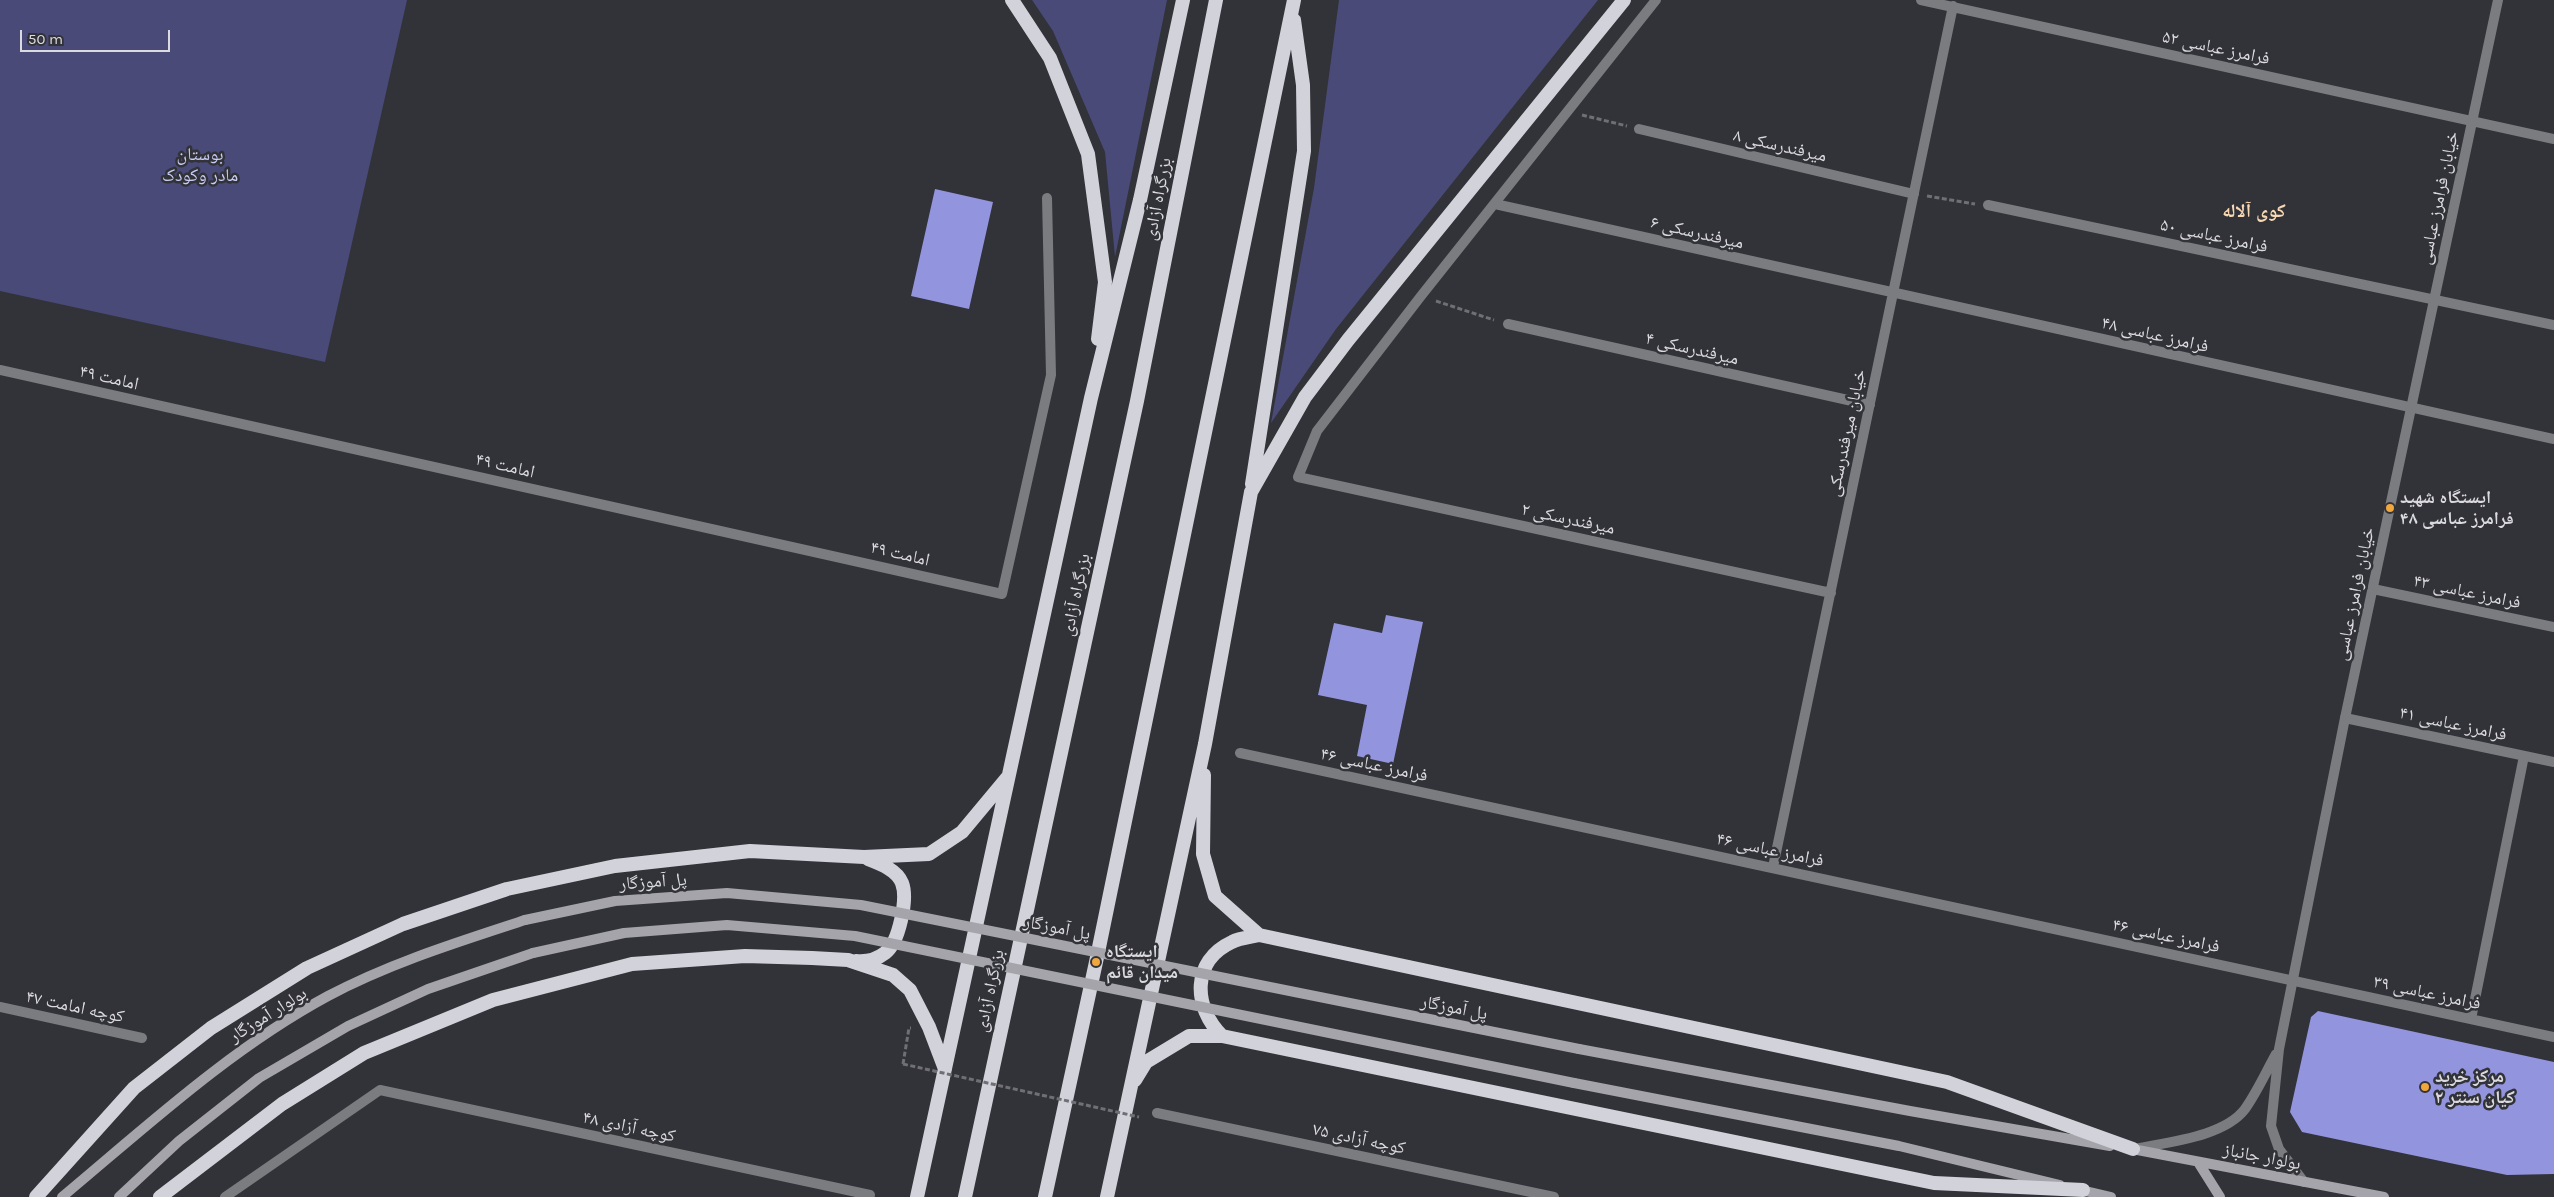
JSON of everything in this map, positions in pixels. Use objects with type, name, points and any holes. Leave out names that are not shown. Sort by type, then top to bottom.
[{"type":"highway","points":[[1012,0],[1050,58],[1088,154],[1105,282],[1091,398]]},
{"type":"highway","points":[[918,1197],[1091,398],[1140,200],[1183,0]]},
{"type":"highway","name":"بزرگراه آزادی","points":[[965,1197],[1138,401],[1216,0]]},
{"type":"highway","points":[[1251,492],[1305,397],[1348,340],[1624,0]]},
{"type":"highway","points":[[1107,1197],[1205,744],[1251,492],[1304,151],[1303,84],[1293,5]]},
{"type":"highway","points":[[1045,1197],[1104,924],[1293,5]]},
{"type":"highway","points":[[1205,744],[1202,854],[1215,896],[1259,935]]},
{"type":"highway","points":[[36,1197],[134,1088],[211,1028],[307,968],[403,924],[506,889],[615,866],[750,851],[864,857],[929,854],[962,832],[1009,776]]},
{"type":"highway","points":[[160,1197],[282,1104],[364,1053],[493,1000],[632,964],[745,956],[868,962],[887,952],[899,930],[904,907],[902,883],[889,868],[864,857]]},
{"type":"highway","points":[[1222,1036],[1210,1024],[1200,1002],[1201,977],[1213,956],[1219,951],[1232,942],[1259,935],[1947,1082],[2133,1150]]},
{"type":"highway","points":[[848,960],[893,975],[910,990],[929,1027],[945,1069]]},
{"type":"highway","points":[[1129,1089],[1146,1062],[1166,1048],[1189,1036],[1222,1036],[1934,1183],[2083,1190]]},
{"type":"highway","points":[[958,1197],[972,1162]]},
{"type":"main road","name":"پل آموزگار","points":[[525,920],[615,901],[727,893],[861,905],[1579,1050],[1900,1110],[2133,1150]]},
{"type":"main road","name":"بولوار آموزگار","points":[[62,1197],[236,1053],[328,996],[418,955],[525,920]]},
{"type":"main road","points":[[119,1197],[179,1140],[259,1078],[348,1026],[428,989],[533,953],[624,933],[727,925],[855,936],[1574,1083],[1899,1146],[2111,1197]]},
{"type":"main road","name":"بولوار جانباز","points":[[2133,1150],[2384,1197]]},
{"type":"main road","points":[[2198,1162],[2220,1197]]},
{"type":"street","points":[[1421,296],[1656,0]]},
{"type":"street","name":"فرامرز عباسی ۵۲","points":[[1921,0],[2554,139]]},
{"type":"street","name":"خیابان فرامرز عباسی","points":[[2279,1049],[2345,718],[2498,0]]},
{"type":"street","name":"خیابان میرفندرسکی","points":[[1774,867],[1953,6]]},
{"type":"street","name":"میرفندرسکی ۸","points":[[1638,129],[1914,194]]},
{"type":"street","name":"امامت ۴۹","points":[[0,370],[1002,594],[1052,375],[1047,198]]},
{"type":"street","name":"میرفندرسکی ۶","points":[[1495,204],[1892,293]]},
{"type":"street","name":"فرامرز عباسی ۵۰","points":[[1988,206],[2554,325]]},
{"type":"street","name":"فرامرز عباسی ۴۸","points":[[1892,293],[2554,440]]},
{"type":"street","name":"میرفندرسکی ۲","points":[[1421,296],[1317,431],[1298,477],[1831,593]]},
{"type":"street","name":"میرفندرسکی ۴","points":[[1508,324],[1870,405]]},
{"type":"street","name":"فرامرز عباسی ۴۳","points":[[2373,589],[2554,627]]},
{"type":"street","name":"فرامرز عباسی ۴۱","points":[[2345,718],[2554,762]]},
{"type":"street","name":"فرامرز عباسی ۴۶","points":[[1240,753],[2293,980]]},
{"type":"street","points":[[2470,1019],[2524,756]]},
{"type":"street","name":"فرامرز عباسی ۳۹","points":[[2293,980],[2554,1037]]},
{"type":"street","name":"کوچه امامت ۴۷","points":[[0,1007],[142,1038]]},
{"type":"street","points":[[2133,1150],[2199,1135],[2226,1125],[2245,1110],[2279,1049]]},
{"type":"street","points":[[2279,1049],[2271,1126],[2279,1149],[2304,1182]]},
{"type":"street","name":"کوچه آزادی ۴۸","points":[[225,1197],[380,1090],[870,1195]]},
{"type":"street","name":"کوچه آزادی ۷۵","points":[[1157,1113],[1554,1197]]},
{"type":"path","points":[[1567,112],[1638,129]]},
{"type":"path","points":[[1914,194],[1988,206]]},
{"type":"path","points":[[1421,296],[1508,324]]},
{"type":"path","points":[[909,1028],[902,1064],[1139,1117]]},
{"type":"green space","name":"بوستان مادر وکودک","points":[[0,0],[407,0],[325,362],[0,291]]},
{"type":"green space","points":[[1032,0],[1167,0],[1115,257],[1105,152],[1053,31]]},
{"type":"green space","points":[[1339,0],[1598,0],[1336,329],[1271,423],[1314,188]]},
{"type":"building","points":[[935,189],[993,202],[969,309],[911,296]]},
{"type":"building","points":[[1386,615],[1423,622],[1393,764],[1357,756],[1367,705],[1318,695],[1334,623],[1382,633]]},
{"type":"building","name":"مرکز خرید کیان سنتر ۲","points":[[2318,1011],[2554,1062],[2554,1174],[2507,1175],[2302,1132],[2290,1112],[2311,1017]]},
{"type":"place","name":"ایستگاه شهید فرامرز عباسی ۴۸","points":[[2390,508]]},
{"type":"place","name":"ایستگاه میدان قائم","points":[[1096,962]]},
{"type":"place","name":"مرکز خرید کیان سنتر ۲","points":[[2425,1087]]},
{"type":"district","name":"کوی آلاله","points":[[2254,212]]}]
